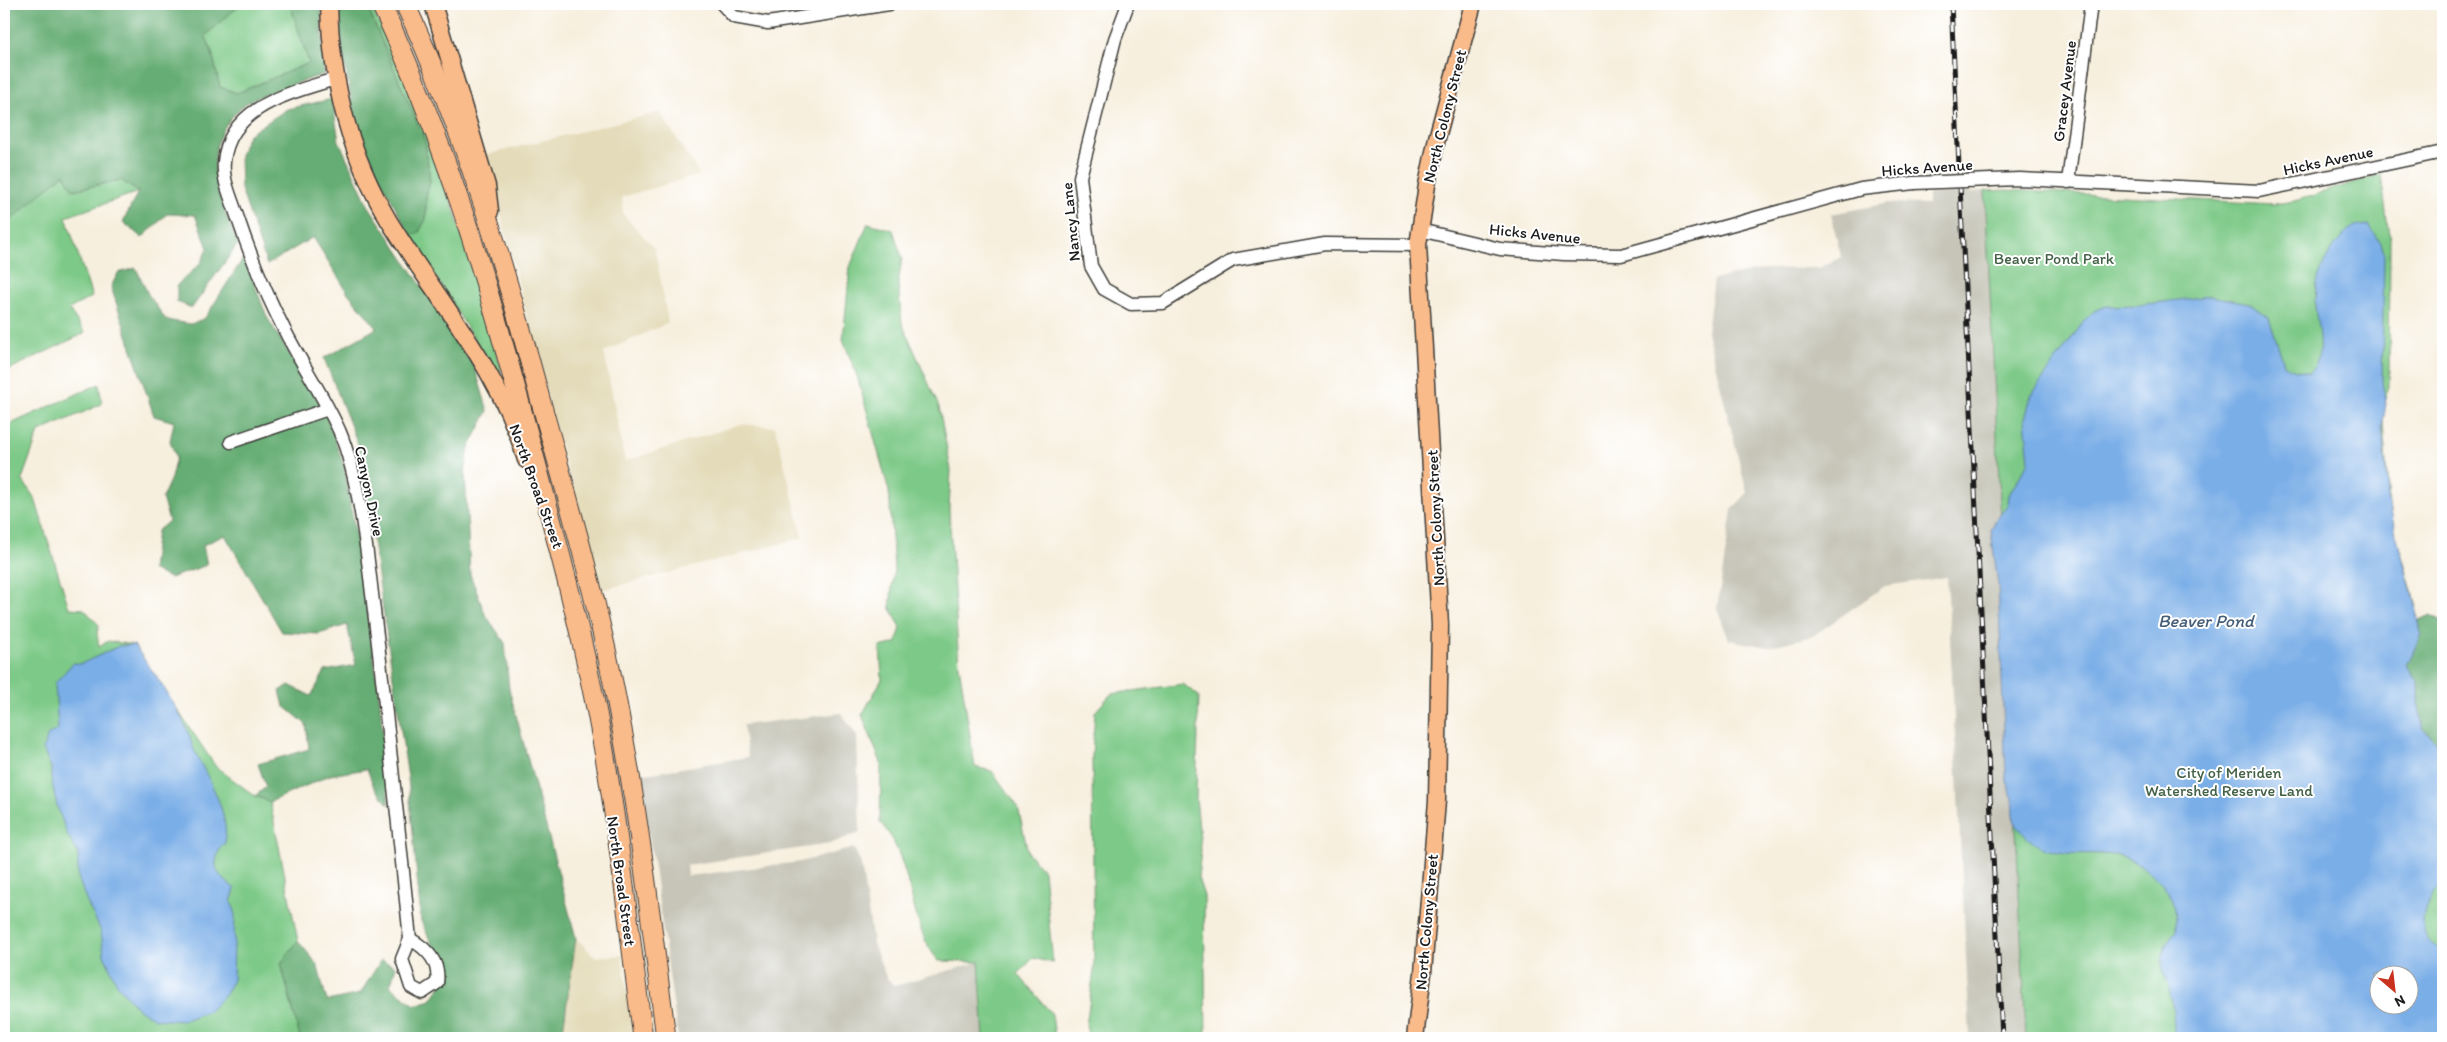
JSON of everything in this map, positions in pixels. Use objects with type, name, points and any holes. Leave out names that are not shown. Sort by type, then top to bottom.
[{"type":"highway","points":[[381,4],[420,92],[462,205],[486,281],[550,516]]},
{"type":"highway","points":[[405,4],[451,110],[491,224]]},
{"type":"highway","name":"North Broad Street","points":[[491,224],[568,498],[597,611],[627,757],[666,1038]]},
{"type":"highway","name":"North Broad Street","points":[[550,516],[569,588],[597,714],[643,1038]]},
{"type":"highway","points":[[626,912],[649,908]]},
{"type":"main road","name":"North Broad Street","points":[[329,4],[335,79],[352,140],[376,196],[397,234],[496,384],[515,426],[534,485],[550,516]]},
{"type":"main road","name":"North Broad Street","points":[[433,4],[487,186],[491,224]]},
{"type":"main road","name":"North Colony Street","points":[[1415,1038],[1423,973],[1436,801],[1440,625],[1419,238],[1427,185],[1437,138],[1473,4]]},
{"type":"street","points":[[722,4],[734,16],[768,23],[889,4]]},
{"type":"street","name":"Nancy Lane","points":[[1128,4],[1115,40],[1080,177],[1091,266],[1104,289],[1131,304],[1163,303],[1233,260],[1325,244],[1419,238]]},
{"type":"street","name":"Gracey Avenue","points":[[2068,182],[2091,4]]},
{"type":"street","name":"Canyon Drive","points":[[335,79],[281,97],[263,105],[246,117],[234,131],[226,149],[224,165],[226,184],[244,235],[274,308],[328,409],[346,448],[361,525],[388,729],[410,939]]},
{"type":"street","name":"Hicks Avenue","points":[[1419,238],[1500,249],[1564,254],[1621,255],[1861,189],[1914,183],[1991,180],[2259,191],[2443,152]]},
{"type":"street","points":[[231,442],[328,409]]},
{"type":"shaded area","points":[[660,112],[700,175],[622,197],[623,214],[655,249],[668,323],[604,352],[625,461],[741,424],[775,427],[803,538],[598,591],[485,155]]},
{"type":"shaded area","points":[[1985,191],[2001,515],[1995,521],[2006,776],[2011,795],[2012,813],[2016,823],[2026,1038],[1970,1038],[1947,577],[1885,586],[1813,636],[1768,647],[1729,640],[1717,608],[1732,510],[1747,493],[1707,332],[1714,279],[1765,269],[1819,268],[1841,257],[1831,214],[1889,203],[1928,204],[1928,194]]},
{"type":"shaded area","points":[[841,713],[857,736],[860,832],[830,844],[687,865],[688,876],[800,862],[854,848],[861,864],[873,943],[886,977],[895,986],[979,962],[985,1038],[678,1038],[653,860],[637,766],[646,774],[748,757],[743,725]]},
{"type":"shaded area","points":[[576,938],[595,957],[622,955],[633,1038],[562,1038]]},
{"type":"green space","points":[[4,4],[241,4],[205,36],[212,54],[220,87],[237,93],[309,63],[290,4],[321,4],[324,74],[245,104],[229,120],[220,137],[215,154],[218,189],[238,244],[192,308],[177,302],[177,285],[200,264],[208,248],[195,215],[167,214],[142,238],[123,222],[138,192],[121,180],[73,190],[64,174],[4,226]]},
{"type":"green space","points":[[241,4],[290,4],[309,63],[237,93],[220,87],[212,54],[205,36]]},
{"type":"green space","points":[[340,4],[366,4],[425,141],[430,181],[426,196],[426,219],[418,234],[410,235],[359,139],[339,34]]},
{"type":"green space","points":[[366,4],[370,4],[411,88],[443,173],[502,370],[496,375],[410,235],[418,234],[426,219],[426,196],[430,181],[425,141]]},
{"type":"green space","points":[[332,99],[339,141],[368,205],[474,365],[488,411],[469,448],[465,472],[470,574],[485,614],[505,643],[509,689],[576,938],[562,1038],[300,1038],[281,963],[298,941],[317,964],[327,1001],[360,994],[381,960],[396,967],[390,986],[415,1005],[431,1000],[447,976],[421,921],[408,778],[359,447],[324,358],[377,328],[348,293],[313,237],[267,265],[241,189],[240,155],[248,135],[287,109]]},
{"type":"green space","points":[[64,174],[74,190],[121,180],[138,192],[66,217],[92,297],[69,309],[85,333],[4,372],[4,226]]},
{"type":"green space","name":"Beaver Pond","points":[[2381,174],[2390,242],[2389,387],[2385,398],[2383,418],[2390,508],[2417,609],[2421,635],[2443,639],[2443,1038],[2026,1038],[1985,191],[2006,190],[2274,204],[2295,201]]},
{"type":"green space","points":[[868,223],[893,230],[902,258],[898,284],[902,323],[939,407],[951,470],[949,509],[959,665],[975,767],[992,771],[1018,807],[1028,853],[1044,871],[1053,963],[1033,958],[1018,974],[1052,1014],[1055,1038],[984,1038],[979,962],[939,961],[929,947],[915,912],[906,874],[899,855],[891,838],[880,822],[881,763],[862,715],[882,679],[880,647],[896,643],[901,628],[890,607],[894,569],[889,491],[858,379],[843,339],[850,267]]},
{"type":"green space","points":[[244,257],[267,317],[326,414],[344,466],[363,578],[380,703],[389,805],[374,787],[367,769],[330,775],[270,802],[255,796],[266,787],[258,764],[309,749],[306,724],[284,706],[280,691],[289,685],[311,696],[325,671],[356,665],[347,625],[319,634],[282,632],[225,535],[203,545],[207,565],[170,578],[152,570],[157,531],[169,521],[162,498],[171,478],[176,457],[170,441],[174,422],[154,416],[111,287],[118,273],[136,268],[148,294],[166,320],[191,324],[205,318]]},
{"type":"green space","points":[[99,384],[102,404],[39,432],[22,479],[35,499],[69,608],[84,609],[99,625],[97,633],[99,647],[108,641],[134,645],[216,767],[255,796],[270,802],[298,941],[281,963],[300,1038],[4,1038],[4,427]]},
{"type":"green space","points":[[2430,615],[2443,621],[2443,746],[2440,747],[2423,728],[2418,702],[2418,684],[2407,665],[2421,635],[2419,620]]},
{"type":"green space","points":[[1183,684],[1199,696],[1196,797],[1201,850],[1198,878],[1204,896],[1206,1038],[1089,1038],[1086,1026],[1094,970],[1092,756],[1095,712],[1111,694]]},
{"type":"water","name":"Beaver Pond","points":[[2369,225],[2381,243],[2384,253],[2382,382],[2386,404],[2382,427],[2388,497],[2418,616],[2421,635],[2407,665],[2418,684],[2418,702],[2423,728],[2443,750],[2443,886],[2430,899],[2426,908],[2424,928],[2427,937],[2433,945],[2443,949],[2443,1034],[2429,1038],[2174,1038],[2172,1003],[2162,966],[2164,950],[2176,931],[2175,908],[2169,893],[2156,878],[2140,866],[2122,857],[2101,854],[2062,853],[2039,846],[2028,838],[2018,827],[2014,819],[2012,798],[2006,778],[1998,585],[1991,531],[1995,521],[2008,505],[2009,495],[2029,461],[2025,419],[2031,396],[2084,321],[2094,311],[2107,306],[2139,305],[2210,296],[2249,303],[2269,318],[2284,364],[2289,368],[2309,373],[2315,366],[2319,347],[2315,308],[2317,284],[2324,264],[2331,252],[2345,233],[2352,228]]},
{"type":"water","points":[[134,645],[177,709],[217,797],[224,819],[225,843],[218,852],[216,867],[223,879],[235,889],[231,902],[235,911],[233,980],[224,996],[209,1011],[182,1021],[155,1019],[138,1009],[118,986],[104,955],[101,931],[86,900],[78,877],[78,853],[67,834],[57,806],[51,777],[51,767],[43,749],[48,735],[58,729],[55,683],[73,663],[81,664],[119,646]]},
{"type":"railway","points":[[1951,4],[2002,1038]]},
{"type":"park label","name":"Beaver Pond Park","points":[[2054,258]]},
{"type":"park label","name":"City of Meriden Watershed Reserve Land","points":[[2229,781]]}]
